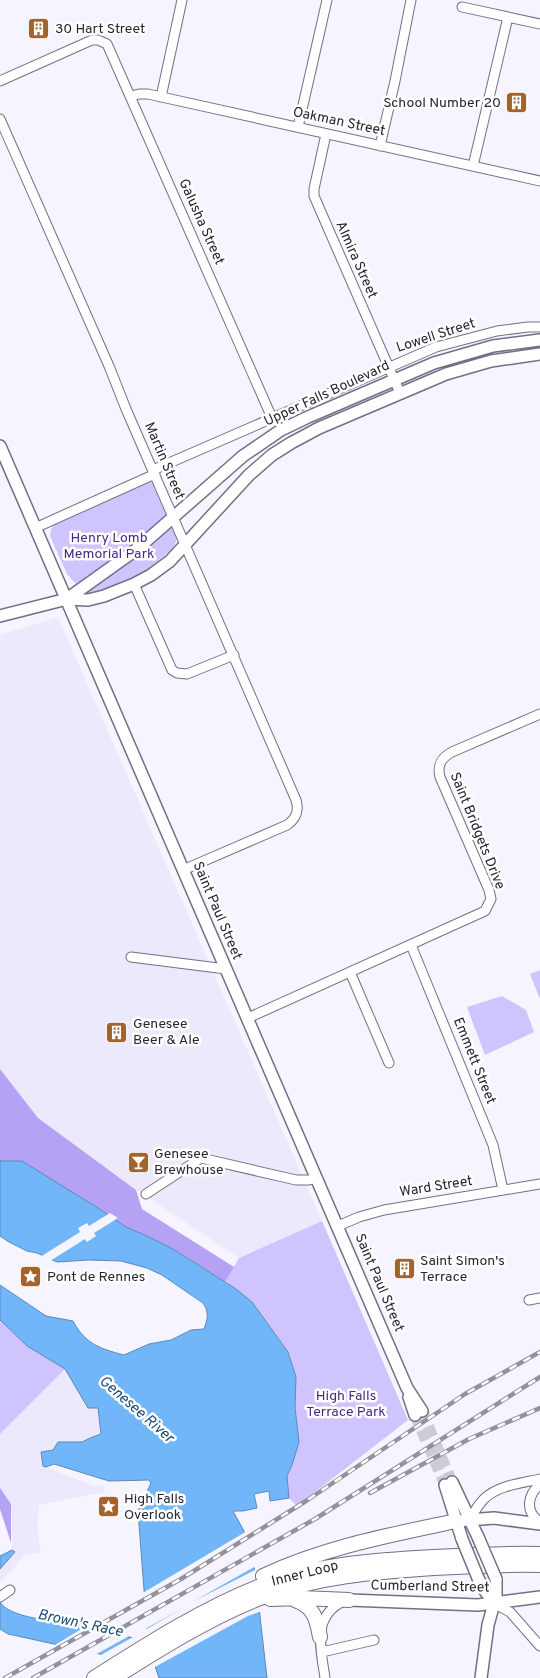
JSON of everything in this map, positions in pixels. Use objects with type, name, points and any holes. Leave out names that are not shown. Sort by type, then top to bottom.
[{"type":"highway","points":[[94,1678],[230,1594],[261,1590],[328,1550],[375,1538],[463,1520]]},
{"type":"highway","name":"Inner Loop","points":[[114,1678],[231,1611],[261,1590],[312,1570],[374,1561],[484,1554],[540,1554]]},
{"type":"highway","name":"Inner Loop","points":[[261,1590],[361,1574],[481,1566],[540,1565]]},
{"type":"highway","points":[[261,1590],[302,1603],[310,1608],[315,1615],[320,1636]]},
{"type":"highway","points":[[282,1598],[349,1600]]},
{"type":"highway","points":[[81,1678],[119,1662]]},
{"type":"highway","points":[[119,1678],[133,1666]]},
{"type":"main road","name":"Upper Falls Boulevard","points":[[67,599],[132,553],[243,456],[274,434],[301,420],[434,363],[463,353],[501,345],[540,340]]},
{"type":"main road","name":"Upper Falls Boulevard","points":[[67,599],[99,598],[134,584],[164,566],[186,545],[243,481],[272,455],[312,431],[446,374],[506,358],[540,354]]},
{"type":"main road","name":"Saint Paul Street","points":[[0,446],[418,1413]]},
{"type":"main road","points":[[0,616],[67,599]]},
{"type":"main road","points":[[448,1484],[463,1520],[478,1537],[496,1579],[495,1604],[488,1625],[481,1678]]},
{"type":"main road","points":[[463,1520],[504,1518],[540,1523]]},
{"type":"main road","points":[[463,1520],[462,1539],[478,1578],[495,1604]]},
{"type":"main road","name":"Cumberland Street","points":[[349,1600],[495,1604],[540,1597]]},
{"type":"street","points":[[161,97],[182,0]]},
{"type":"street","points":[[298,127],[327,0]]},
{"type":"street","points":[[380,146],[411,0]]},
{"type":"street","points":[[462,7],[540,24]]},
{"type":"street","points":[[473,166],[508,17]]},
{"type":"street","name":"Galusha Street","points":[[0,81],[92,40],[102,40],[110,46],[272,418]]},
{"type":"street","name":"Oakman Street","points":[[132,96],[143,94],[161,97],[540,181]]},
{"type":"street","name":"Martin Street","points":[[0,119],[109,366],[296,800],[297,815],[288,825],[183,870]]},
{"type":"street","name":"Almira Street","points":[[326,134],[314,196],[400,392]]},
{"type":"street","name":"Lowell Street","points":[[35,528],[272,418],[426,351],[497,331],[539,326]]},
{"type":"street","points":[[134,584],[172,670],[177,673],[187,674],[234,655]]},
{"type":"street","name":"Saint Bridgets Drive","points":[[248,1018],[482,914],[488,908],[491,899],[490,890],[440,777],[439,768],[441,760],[452,752],[540,714]]},
{"type":"street","name":"Emmett Street","points":[[411,945],[493,1145],[498,1160],[503,1190]]},
{"type":"street","points":[[131,957],[226,969]]},
{"type":"street","points":[[350,972],[389,1063]]},
{"type":"street","points":[[146,1194],[201,1158],[296,1180],[317,1178]]},
{"type":"street","name":"Ward Street","points":[[338,1226],[359,1217],[384,1210],[540,1184]]},
{"type":"street","points":[[529,1300],[540,1298]]},
{"type":"street","points":[[463,1520],[492,1493],[540,1479]]},
{"type":"street","points":[[540,1484],[531,1494],[529,1505],[533,1516],[540,1523]]},
{"type":"street","points":[[0,1597],[10,1590]]},
{"type":"street","points":[[325,1678],[320,1636],[322,1622],[327,1613],[339,1604],[349,1600]]},
{"type":"street","points":[[495,1604],[510,1612],[540,1646]]},
{"type":"street","points":[[322,1652],[374,1640]]},
{"type":"shaded area","points":[[58,617],[322,1221],[239,1258],[113,1174],[38,1118],[0,1069],[0,635]]},
{"type":"shaded area","points":[[0,1069],[38,1118],[136,1190],[142,1209],[234,1267],[225,1282],[173,1249],[126,1227],[69,1191],[11,1161],[0,1161]]},
{"type":"shaded area","points":[[65,1369],[88,1408],[98,1407],[102,1434],[82,1442],[58,1442],[53,1450],[41,1452],[46,1467],[94,1486],[104,1485],[105,1492],[39,1505],[37,1529],[41,1552],[25,1555],[0,1583],[0,1569],[15,1552],[12,1550],[11,1504],[0,1488],[0,1434]]},
{"type":"shaded area","points":[[0,1488],[11,1504],[11,1543],[0,1509]]},
{"type":"green space","name":"Henry Lomb Memorial Park","points":[[150,482],[153,484],[177,539],[176,543],[136,580],[115,588],[86,595],[67,574],[50,536],[51,529],[55,524]]},
{"type":"green space","points":[[540,970],[540,999],[530,974]]},
{"type":"green space","points":[[502,996],[526,1010],[534,1032],[485,1055],[467,1007]]},
{"type":"green space","name":"High Falls Terrace Park","points":[[322,1221],[408,1420],[297,1506],[289,1498],[287,1476],[299,1442],[295,1408],[296,1377],[288,1352],[252,1302],[225,1282],[239,1258]]},
{"type":"green space","points":[[0,1321],[27,1346],[65,1369],[0,1434]]},
{"type":"water","name":"Genesee River","points":[[0,1161],[22,1161],[126,1227],[173,1249],[236,1289],[252,1302],[288,1352],[296,1377],[295,1408],[299,1442],[287,1476],[289,1498],[270,1501],[269,1491],[254,1494],[257,1508],[233,1511],[244,1531],[255,1572],[267,1678],[159,1678],[155,1666],[8,1634],[0,1629],[0,1602],[12,1611],[29,1617],[67,1622],[150,1642],[147,1629],[138,1511],[151,1483],[149,1480],[109,1481],[54,1464],[46,1467],[43,1466],[41,1452],[53,1450],[58,1442],[82,1442],[101,1434],[98,1408],[88,1408],[65,1369],[27,1346],[0,1320],[0,1285],[46,1316],[73,1321],[83,1335],[94,1344],[124,1355],[149,1344],[171,1340],[191,1330],[204,1329],[207,1315],[203,1303],[162,1275],[147,1268],[121,1261],[57,1262],[37,1253],[27,1251],[0,1236]]},
{"type":"water","points":[[12,1550],[15,1552],[0,1569],[0,1556]]},
{"type":"pier","points":[[110,1213],[118,1218],[94,1233],[96,1236],[87,1242],[85,1239],[50,1261],[40,1257],[80,1232],[78,1228],[87,1223],[89,1226]]},
{"type":"pier","points":[[247,1531],[256,1566],[194,1601],[257,1569],[262,1611],[248,1616],[153,1668],[99,1656],[135,1636],[147,1639],[145,1630],[183,1608],[145,1629],[141,1594]]},
{"type":"pier","points":[[88,1625],[129,1636],[95,1655],[55,1645]]},
{"type":"tunnel","points":[[422,1411],[452,1482]]},
{"type":"tunnel","points":[[415,1415],[445,1485]]},
{"type":"railway","points":[[5,1678],[181,1579],[306,1501],[465,1394],[540,1352]]},
{"type":"railway","points":[[33,1678],[315,1519],[540,1377]]},
{"type":"railway","points":[[370,1493],[469,1439],[540,1408]]},
{"type":"place","name":"30 Hart Street","points":[[39,29]]},
{"type":"place","name":"School Number 20","points":[[517,103]]},
{"type":"place","name":"Genesee Beer & Ale","points":[[117,1032]]},
{"type":"place","name":"Genesee Brewhouse","points":[[138,1162]]},
{"type":"place","name":"Saint Simon's Terrace","points":[[404,1269]]},
{"type":"place","name":"Pont de Rennes","points":[[31,1277]]},
{"type":"place","name":"High Falls Overlook","points":[[108,1507]]},
{"type":"water label","name":"Brown's Race","points":[[80,1624]]}]
